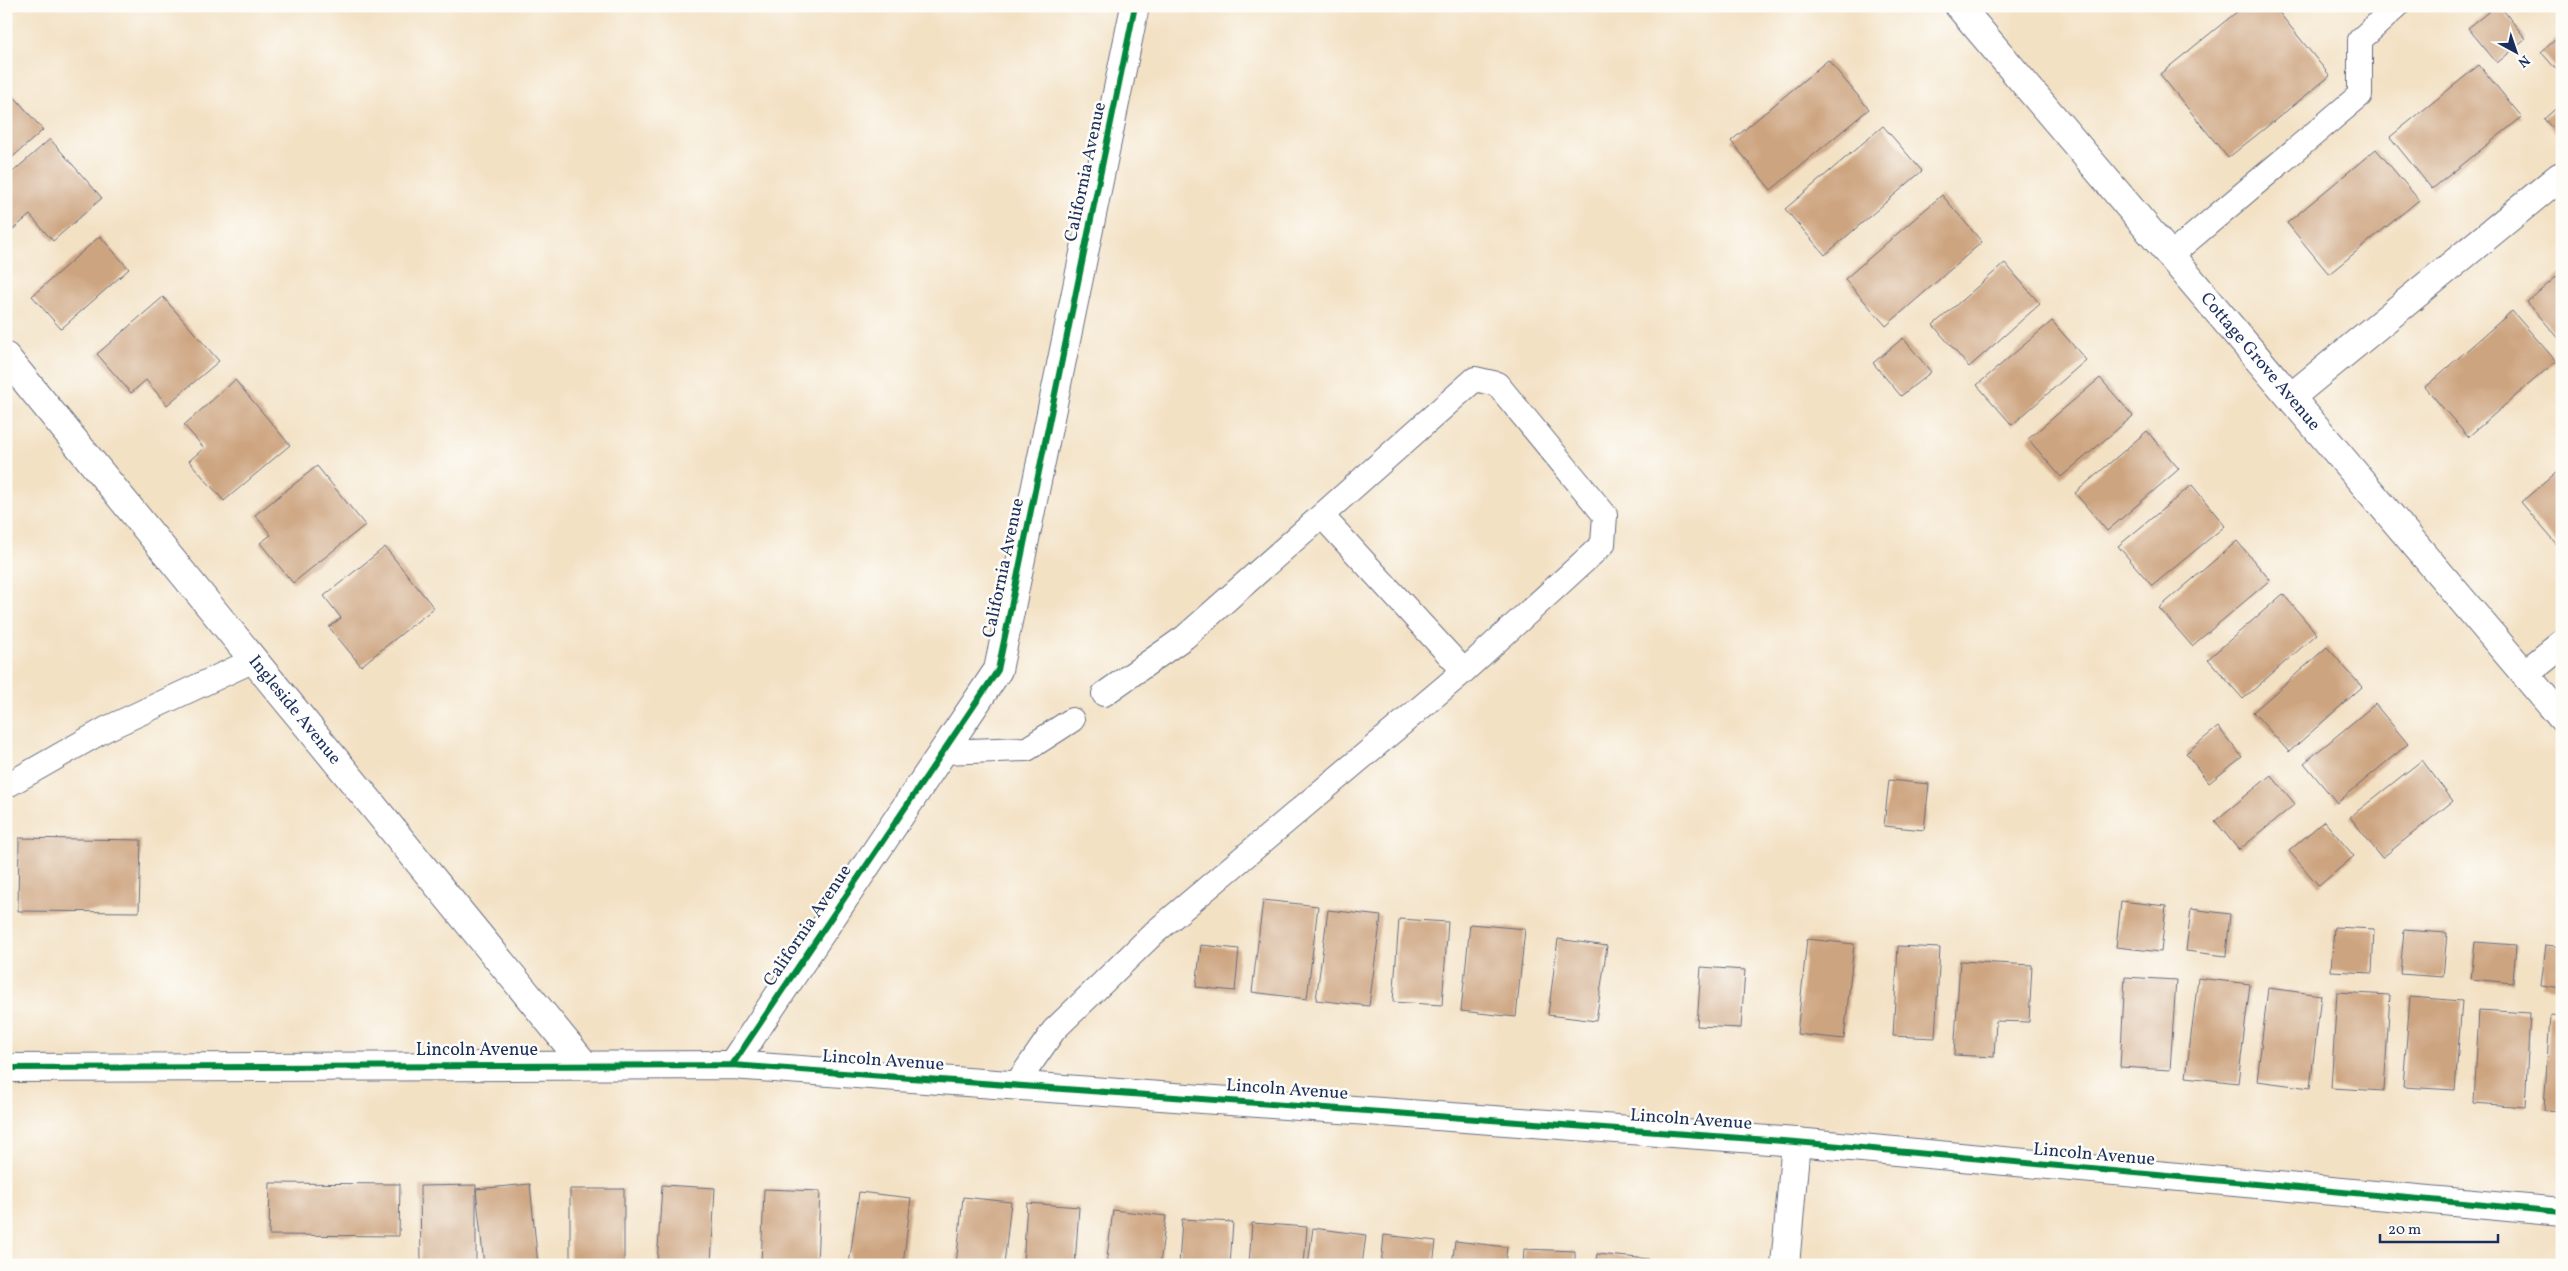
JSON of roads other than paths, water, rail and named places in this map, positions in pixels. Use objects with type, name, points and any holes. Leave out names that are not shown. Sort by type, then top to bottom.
[{"type":"street","name":"California Avenue","points":[[732,1065],[998,670],[1135,6]]},
{"type":"street","name":"Cottage Grove Avenue","points":[[1959,6],[2562,718]]},
{"type":"street","points":[[2292,398],[2558,177]]},
{"type":"street","name":"Ingleside Avenue","points":[[6,356],[584,1064]]},
{"type":"street","points":[[2525,674],[2562,644]]},
{"type":"street","name":"Lincoln Avenue","points":[[6,1068],[584,1064],[732,1065],[1796,1142],[2562,1212]]},
{"type":"street","points":[[1785,1265],[1796,1142]]},
{"type":"lane","points":[[2171,255],[2360,95],[2360,40],[2397,6]]},
{"type":"lane","points":[[1015,1086],[1054,1030],[1154,933],[1464,671],[1604,544],[1605,514],[1497,384],[1475,379],[1185,638],[1104,694]]},
{"type":"lane","points":[[1322,516],[1464,671]]},
{"type":"lane","points":[[6,786],[106,729],[254,660]]},
{"type":"lane","points":[[943,752],[1027,749],[1072,720]]}]
